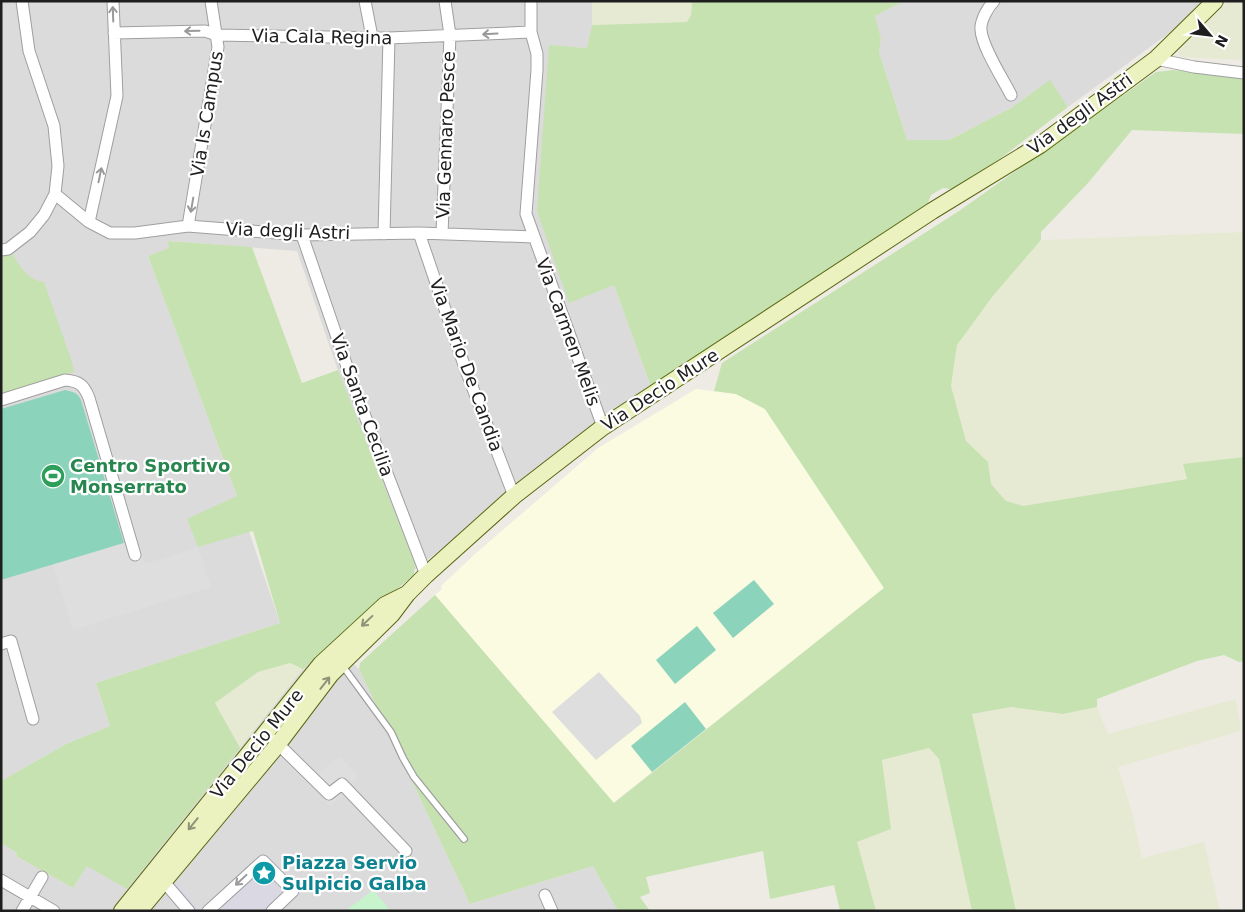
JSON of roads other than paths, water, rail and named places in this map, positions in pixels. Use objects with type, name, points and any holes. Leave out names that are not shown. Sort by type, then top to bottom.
[{"type":"street","points":[[1,250],[8,249],[30,232],[44,215],[55,194],[58,166],[54,126],[29,51],[22,1]]},
{"type":"street","points":[[89,222],[117,96],[113,1]]},
{"type":"street","name":"Via Is Campus","points":[[188,226],[218,47],[211,1]]},
{"type":"street","points":[[365,1],[372,37]]},
{"type":"street","name":"Via Gennaro Pesce","points":[[442,234],[450,36],[444,1]]},
{"type":"street","name":"Via Carmen Melis","points":[[531,1],[531,32],[537,54],[537,70],[526,214],[603,427]]},
{"type":"street","points":[[994,1],[983,18],[980,28],[988,50],[1011,95]]},
{"type":"street","name":"Via degli Astri","points":[[932,212],[1040,145],[1156,59],[1215,1]]},
{"type":"street","name":"Via Cala Regina","points":[[114,33],[206,31],[217,35],[389,38],[531,32]]},
{"type":"street","points":[[384,234],[389,38]]},
{"type":"street","points":[[1156,59],[1194,68],[1244,74]]},
{"type":"street","name":"Via degli Astri","points":[[55,194],[89,222],[110,233],[135,233],[188,226],[302,235],[419,233],[534,237]]},
{"type":"street","name":"Via Decio Mure","points":[[122,911],[159,876],[272,738],[331,674],[392,614],[407,594],[426,574],[514,496],[603,427],[932,212]]},
{"type":"street","name":"Via Mario De Candia","points":[[419,233],[464,365],[514,496]]},
{"type":"street","name":"Via Santa Cecilia","points":[[302,235],[355,390],[426,574]]},
{"type":"street","points":[[1,400],[65,380],[82,384],[89,398],[135,555]]},
{"type":"street","name":"Via Decio Mure","points":[[272,738],[321,664],[385,605],[407,594]]},
{"type":"street","points":[[1,644],[11,641],[34,719]]},
{"type":"street","points":[[272,738],[329,794],[342,784],[406,850]]},
{"type":"street","points":[[208,911],[263,860],[293,891],[272,911]]},
{"type":"street","points":[[159,876],[189,911]]},
{"type":"street","name":"Via Decio Mure","points":[[139,911],[159,876]]},
{"type":"street","points":[[22,911],[42,877]]},
{"type":"street","points":[[1,880],[54,911]]},
{"type":"street","points":[[545,895],[552,911]]},
{"type":"lane","points":[[342,664],[391,732],[414,777],[464,839]]},
{"type":"place","name":"Centro Sportivo Monserrato","points":[[53,476]]},
{"type":"place","name":"Piazza Servio Sulpicio Galba","points":[[264,873]]}]
